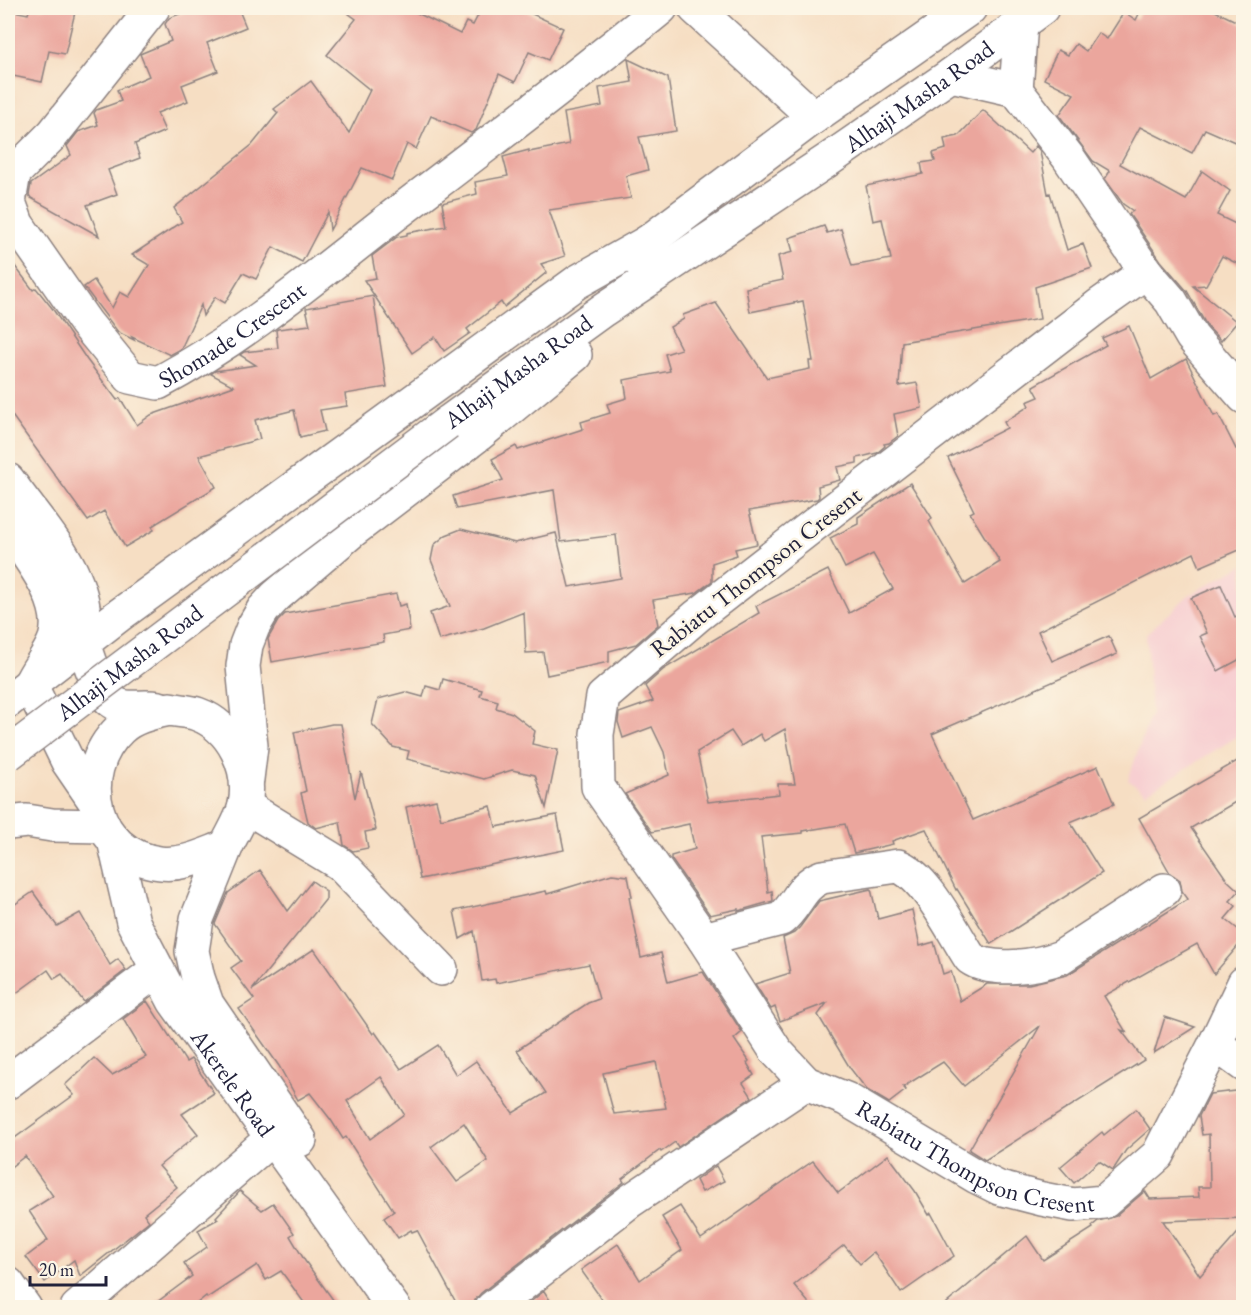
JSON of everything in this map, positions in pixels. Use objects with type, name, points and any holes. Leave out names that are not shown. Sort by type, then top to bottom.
[{"type":"street","name":"Shomade Crescent","points":[[153,8],[52,134],[14,173],[9,202],[17,224],[86,323],[130,377],[158,383],[191,366],[273,309],[584,72],[661,8]]},
{"type":"street","points":[[695,8],[814,117]]},
{"type":"street","name":"Alhaji Masha Road","points":[[8,754],[442,417],[578,306],[648,242],[814,117],[970,8]]},
{"type":"street","points":[[1016,90],[1031,15]]},
{"type":"street","name":"Alhaji Masha Road","points":[[8,734],[442,417],[831,158],[951,75],[1031,15]]},
{"type":"street","points":[[951,75],[1016,90],[1068,157],[1146,272],[1171,301],[1192,337],[1244,397]]},
{"type":"street","points":[[19,692],[128,609],[577,282],[648,242]]},
{"type":"street","points":[[419,1308],[332,1187],[207,1004],[198,978],[192,951],[197,919],[246,793],[251,746],[243,666],[246,645],[253,627],[276,597],[351,532],[478,435],[576,354],[676,261]]},
{"type":"street","name":"Rabiatu Thompson Cresent","points":[[1146,272],[697,616],[603,697],[597,734],[598,787],[704,939],[776,1051],[806,1083],[846,1099],[999,1188],[1073,1205],[1104,1202],[1158,1155],[1244,983]]},
{"type":"street","points":[[8,480],[68,563],[83,605],[85,620],[83,644],[102,691],[113,702],[123,707],[170,709],[198,714],[222,729],[239,752],[246,793],[340,864],[441,969]]},
{"type":"street","points":[[8,527],[46,584],[56,607],[57,618],[55,639],[19,692]]},
{"type":"street","points":[[19,692],[68,762],[104,822],[135,855],[159,863],[185,863],[226,847]]},
{"type":"street","points":[[104,822],[94,773],[103,748],[121,728],[144,714],[170,709]]},
{"type":"street","points":[[8,823],[27,821],[52,825],[104,822]]},
{"type":"street","name":"Akerele Road","points":[[104,822],[133,922],[174,1001],[394,1308]]},
{"type":"street","points":[[704,939],[781,919],[788,914],[810,881],[898,866],[908,870],[922,883],[970,958],[992,967],[1048,962],[1061,957],[1164,890]]},
{"type":"street","points":[[8,1083],[157,970]]},
{"type":"street","points":[[1215,1044],[1244,1065]]},
{"type":"street","points":[[492,1308],[630,1201],[806,1083]]},
{"type":"street","points":[[77,1308],[272,1138]]},
{"type":"street","points":[[8,1284],[25,1308]]},
{"type":"shaded area","points":[[1243,565],[1243,733],[1146,793],[1128,780],[1151,713],[1146,634],[1189,595]]},
{"type":"building","points":[[30,8],[76,8],[65,54],[49,51],[42,82],[8,75],[8,10],[28,14]]},
{"type":"building","points":[[195,8],[238,8],[246,27],[207,43],[218,71],[182,85],[188,101],[157,113],[165,131],[135,144],[140,158],[108,170],[117,194],[87,205],[99,236],[31,198],[29,195],[31,184],[71,155],[67,146],[78,132],[98,125],[94,113],[96,110],[121,101],[117,90],[149,76],[140,54],[171,41],[165,24],[169,18]]},
{"type":"building","points":[[341,8],[407,8],[460,34],[466,22],[473,25],[482,8],[519,8],[563,28],[548,60],[529,52],[515,82],[499,74],[476,130],[471,133],[431,116],[416,149],[407,144],[392,180],[362,168],[330,230],[328,212],[302,262],[273,247],[256,279],[243,273],[225,303],[215,297],[203,316],[201,305],[181,349],[170,355],[118,332],[84,287],[94,280],[112,308],[120,292],[129,297],[149,265],[132,255],[182,222],[174,208],[252,145],[278,113],[274,109],[311,81],[349,133],[370,90],[327,55],[356,19]]},
{"type":"building","points":[[1142,8],[1209,8],[1244,25],[1244,146],[1205,129],[1192,153],[1140,127],[1120,164],[1186,200],[1202,171],[1230,191],[1217,215],[1244,228],[1244,267],[1222,256],[1206,285],[1193,286],[1237,322],[1221,341],[1207,326],[1187,291],[1161,261],[1129,214],[1133,211],[1123,204],[1105,179],[1110,171],[1093,161],[1059,115],[1074,94],[1044,79],[1058,50],[1068,55],[1076,44],[1086,51],[1098,33],[1107,39],[1124,12],[1136,20]]},
{"type":"building","points":[[628,59],[668,78],[676,131],[639,137],[648,170],[626,176],[631,198],[549,210],[565,256],[541,264],[547,272],[504,307],[501,302],[467,329],[470,333],[444,351],[435,337],[412,353],[364,280],[376,278],[372,256],[397,237],[446,226],[442,203],[477,194],[475,182],[508,176],[503,157],[529,150],[529,152],[569,144],[564,113],[602,106],[599,88],[632,82]]},
{"type":"building","points":[[983,110],[1030,153],[1036,146],[1040,151],[1048,194],[1050,193],[1067,250],[1083,244],[1092,268],[1035,287],[1040,319],[902,342],[899,386],[917,383],[922,408],[894,414],[898,436],[884,444],[885,446],[877,453],[857,458],[857,463],[837,467],[840,480],[818,486],[819,497],[817,499],[749,511],[757,544],[735,549],[737,555],[712,563],[712,581],[696,593],[653,600],[658,625],[636,644],[609,651],[609,662],[547,675],[543,652],[526,653],[524,612],[484,628],[439,640],[430,613],[450,606],[431,560],[434,545],[446,535],[461,529],[515,543],[556,533],[569,587],[621,578],[616,535],[561,542],[554,490],[457,509],[453,496],[503,480],[492,459],[516,446],[518,450],[583,429],[581,422],[610,413],[607,404],[627,398],[624,380],[670,371],[665,354],[681,349],[670,327],[684,319],[683,315],[716,303],[767,378],[810,369],[809,361],[813,361],[803,301],[750,312],[746,288],[783,280],[778,256],[793,252],[789,238],[824,226],[827,233],[841,229],[852,266],[891,259],[882,219],[873,221],[866,186],[923,174],[921,163],[935,161],[933,153],[946,149],[944,139],[958,136]]},
{"type":"building","points":[[8,257],[33,290],[36,288],[52,308],[87,360],[117,400],[120,398],[137,425],[151,415],[234,386],[211,374],[215,371],[256,365],[240,355],[244,352],[278,348],[276,330],[310,325],[306,308],[373,296],[387,387],[345,394],[347,406],[320,410],[325,431],[300,437],[294,410],[255,420],[260,439],[199,456],[216,487],[152,526],[154,530],[125,547],[104,511],[88,521],[8,410]]},
{"type":"building","points":[[1129,326],[1151,379],[1186,359],[1214,416],[1218,414],[1236,449],[1244,446],[1244,548],[1200,567],[1194,553],[1038,631],[1052,661],[1109,636],[1117,654],[932,734],[973,820],[1098,766],[1114,804],[1070,822],[1102,873],[991,944],[956,890],[926,829],[892,841],[893,844],[854,853],[845,824],[803,831],[803,833],[761,837],[768,892],[772,891],[773,901],[738,911],[738,909],[710,915],[671,859],[671,856],[695,849],[689,824],[652,832],[625,794],[669,775],[664,752],[652,727],[623,738],[618,722],[619,713],[653,701],[645,686],[664,669],[759,613],[756,606],[828,570],[849,613],[893,589],[873,554],[845,568],[830,538],[858,524],[858,517],[910,483],[932,518],[929,521],[965,584],[1000,562],[970,513],[974,511],[948,458],[1007,428],[1004,422],[1029,406],[1027,402],[1039,397],[1033,386],[1106,345],[1102,338]],"holes":[[[785,729],[795,784],[778,784],[779,794],[708,802],[697,752],[731,731],[741,746],[760,734],[764,741]]]},
{"type":"building","points":[[1221,585],[1235,617],[1244,612],[1244,657],[1218,671],[1200,636],[1207,633],[1191,598]]},
{"type":"building","points":[[396,594],[399,606],[406,604],[410,630],[383,635],[384,642],[272,662],[268,639],[278,621],[285,614]]},
{"type":"building","points":[[443,679],[482,690],[480,696],[498,701],[496,708],[512,713],[535,731],[532,744],[558,750],[546,808],[535,775],[512,770],[484,779],[407,759],[409,751],[393,747],[372,724],[378,699],[405,692],[423,697],[426,686],[440,690]]},
{"type":"building","points":[[341,724],[355,798],[361,772],[376,830],[365,832],[368,848],[353,851],[344,845],[340,822],[316,828],[308,822],[301,793],[306,791],[294,732]]},
{"type":"building","points":[[1244,757],[1244,797],[1191,828],[1227,880],[1239,891],[1230,901],[1236,906],[1225,919],[1244,934],[1244,939],[1214,974],[1197,944],[1104,996],[1126,1032],[1121,1030],[1144,1060],[985,1160],[969,1150],[1040,1026],[964,1086],[943,1062],[903,1087],[906,1090],[889,1103],[867,1090],[850,1068],[818,1015],[827,1003],[780,1021],[775,1007],[771,1009],[755,984],[790,973],[783,938],[800,927],[819,901],[871,889],[878,919],[912,910],[920,946],[934,942],[943,974],[951,971],[960,1001],[987,984],[1029,984],[1067,975],[1188,899],[1182,891],[1180,880],[1170,873],[1139,818]]},
{"type":"building","points":[[436,800],[441,819],[491,806],[496,827],[557,815],[564,850],[420,879],[406,807]]},
{"type":"building","points":[[260,870],[288,911],[312,881],[326,891],[326,899],[252,990],[314,949],[373,1034],[375,1032],[401,1069],[438,1045],[456,1075],[476,1061],[513,1113],[546,1093],[517,1050],[588,1003],[599,999],[589,964],[496,983],[495,979],[482,981],[474,931],[460,939],[454,911],[546,891],[547,894],[612,874],[628,876],[632,897],[629,897],[641,958],[661,953],[668,982],[703,972],[742,1032],[734,1039],[749,1061],[747,1063],[754,1075],[743,1083],[752,1097],[678,1147],[675,1142],[661,1152],[660,1150],[622,1179],[624,1182],[481,1293],[475,1300],[474,1308],[459,1308],[417,1230],[412,1232],[411,1230],[398,1238],[384,1218],[394,1211],[346,1137],[343,1139],[310,1093],[298,1100],[279,1066],[239,1009],[254,999],[231,968],[241,961],[215,924],[228,893]],"holes":[[[656,1062],[666,1108],[614,1114],[603,1073]],[[381,1077],[404,1114],[370,1139],[347,1101]],[[464,1123],[488,1161],[457,1182],[431,1147]]]},
{"type":"building","points":[[33,892],[57,926],[80,913],[110,965],[118,959],[126,970],[84,1002],[62,974],[54,979],[48,970],[8,999],[8,909]]},
{"type":"building","points":[[147,1001],[186,1062],[191,1059],[214,1093],[182,1114],[198,1134],[159,1166],[177,1187],[144,1214],[149,1221],[80,1276],[74,1260],[45,1282],[26,1257],[48,1240],[29,1211],[53,1196],[25,1156],[8,1169],[8,1143],[74,1095],[65,1085],[94,1058],[112,1075],[146,1057],[123,1019]]},
{"type":"building","points":[[1165,1017],[1195,1027],[1154,1053]]},
{"type":"building","points":[[1244,1090],[1244,1218],[1163,1221],[1200,1276],[1244,1226],[1244,1308],[941,1308],[1027,1236],[1043,1260],[1093,1228],[1092,1226],[1098,1221],[1116,1216],[1145,1191],[1150,1199],[1199,1197],[1198,1187],[1210,1187],[1209,1134],[1202,1135],[1199,1116],[1210,1094]]},
{"type":"building","points":[[1136,1109],[1150,1129],[1126,1150],[1113,1170],[1099,1161],[1074,1183],[1060,1167],[1102,1132],[1104,1135]]},
{"type":"building","points":[[888,1155],[915,1191],[929,1215],[931,1213],[954,1256],[901,1293],[874,1252],[860,1264],[844,1245],[794,1285],[813,1308],[608,1308],[581,1270],[618,1244],[640,1280],[682,1250],[662,1217],[680,1206],[701,1239],[813,1161],[838,1193]]},
{"type":"building","points":[[716,1166],[724,1181],[702,1192],[696,1180]]},
{"type":"building","points":[[240,1191],[262,1210],[273,1203],[294,1233],[290,1236],[305,1261],[339,1308],[308,1308],[281,1271],[266,1280],[257,1265],[207,1298],[206,1296],[191,1308],[149,1308],[192,1276],[184,1263],[207,1247],[198,1230],[218,1219],[216,1217]]},
{"type":"building","points":[[544,1291],[555,1308],[523,1308]]}]
